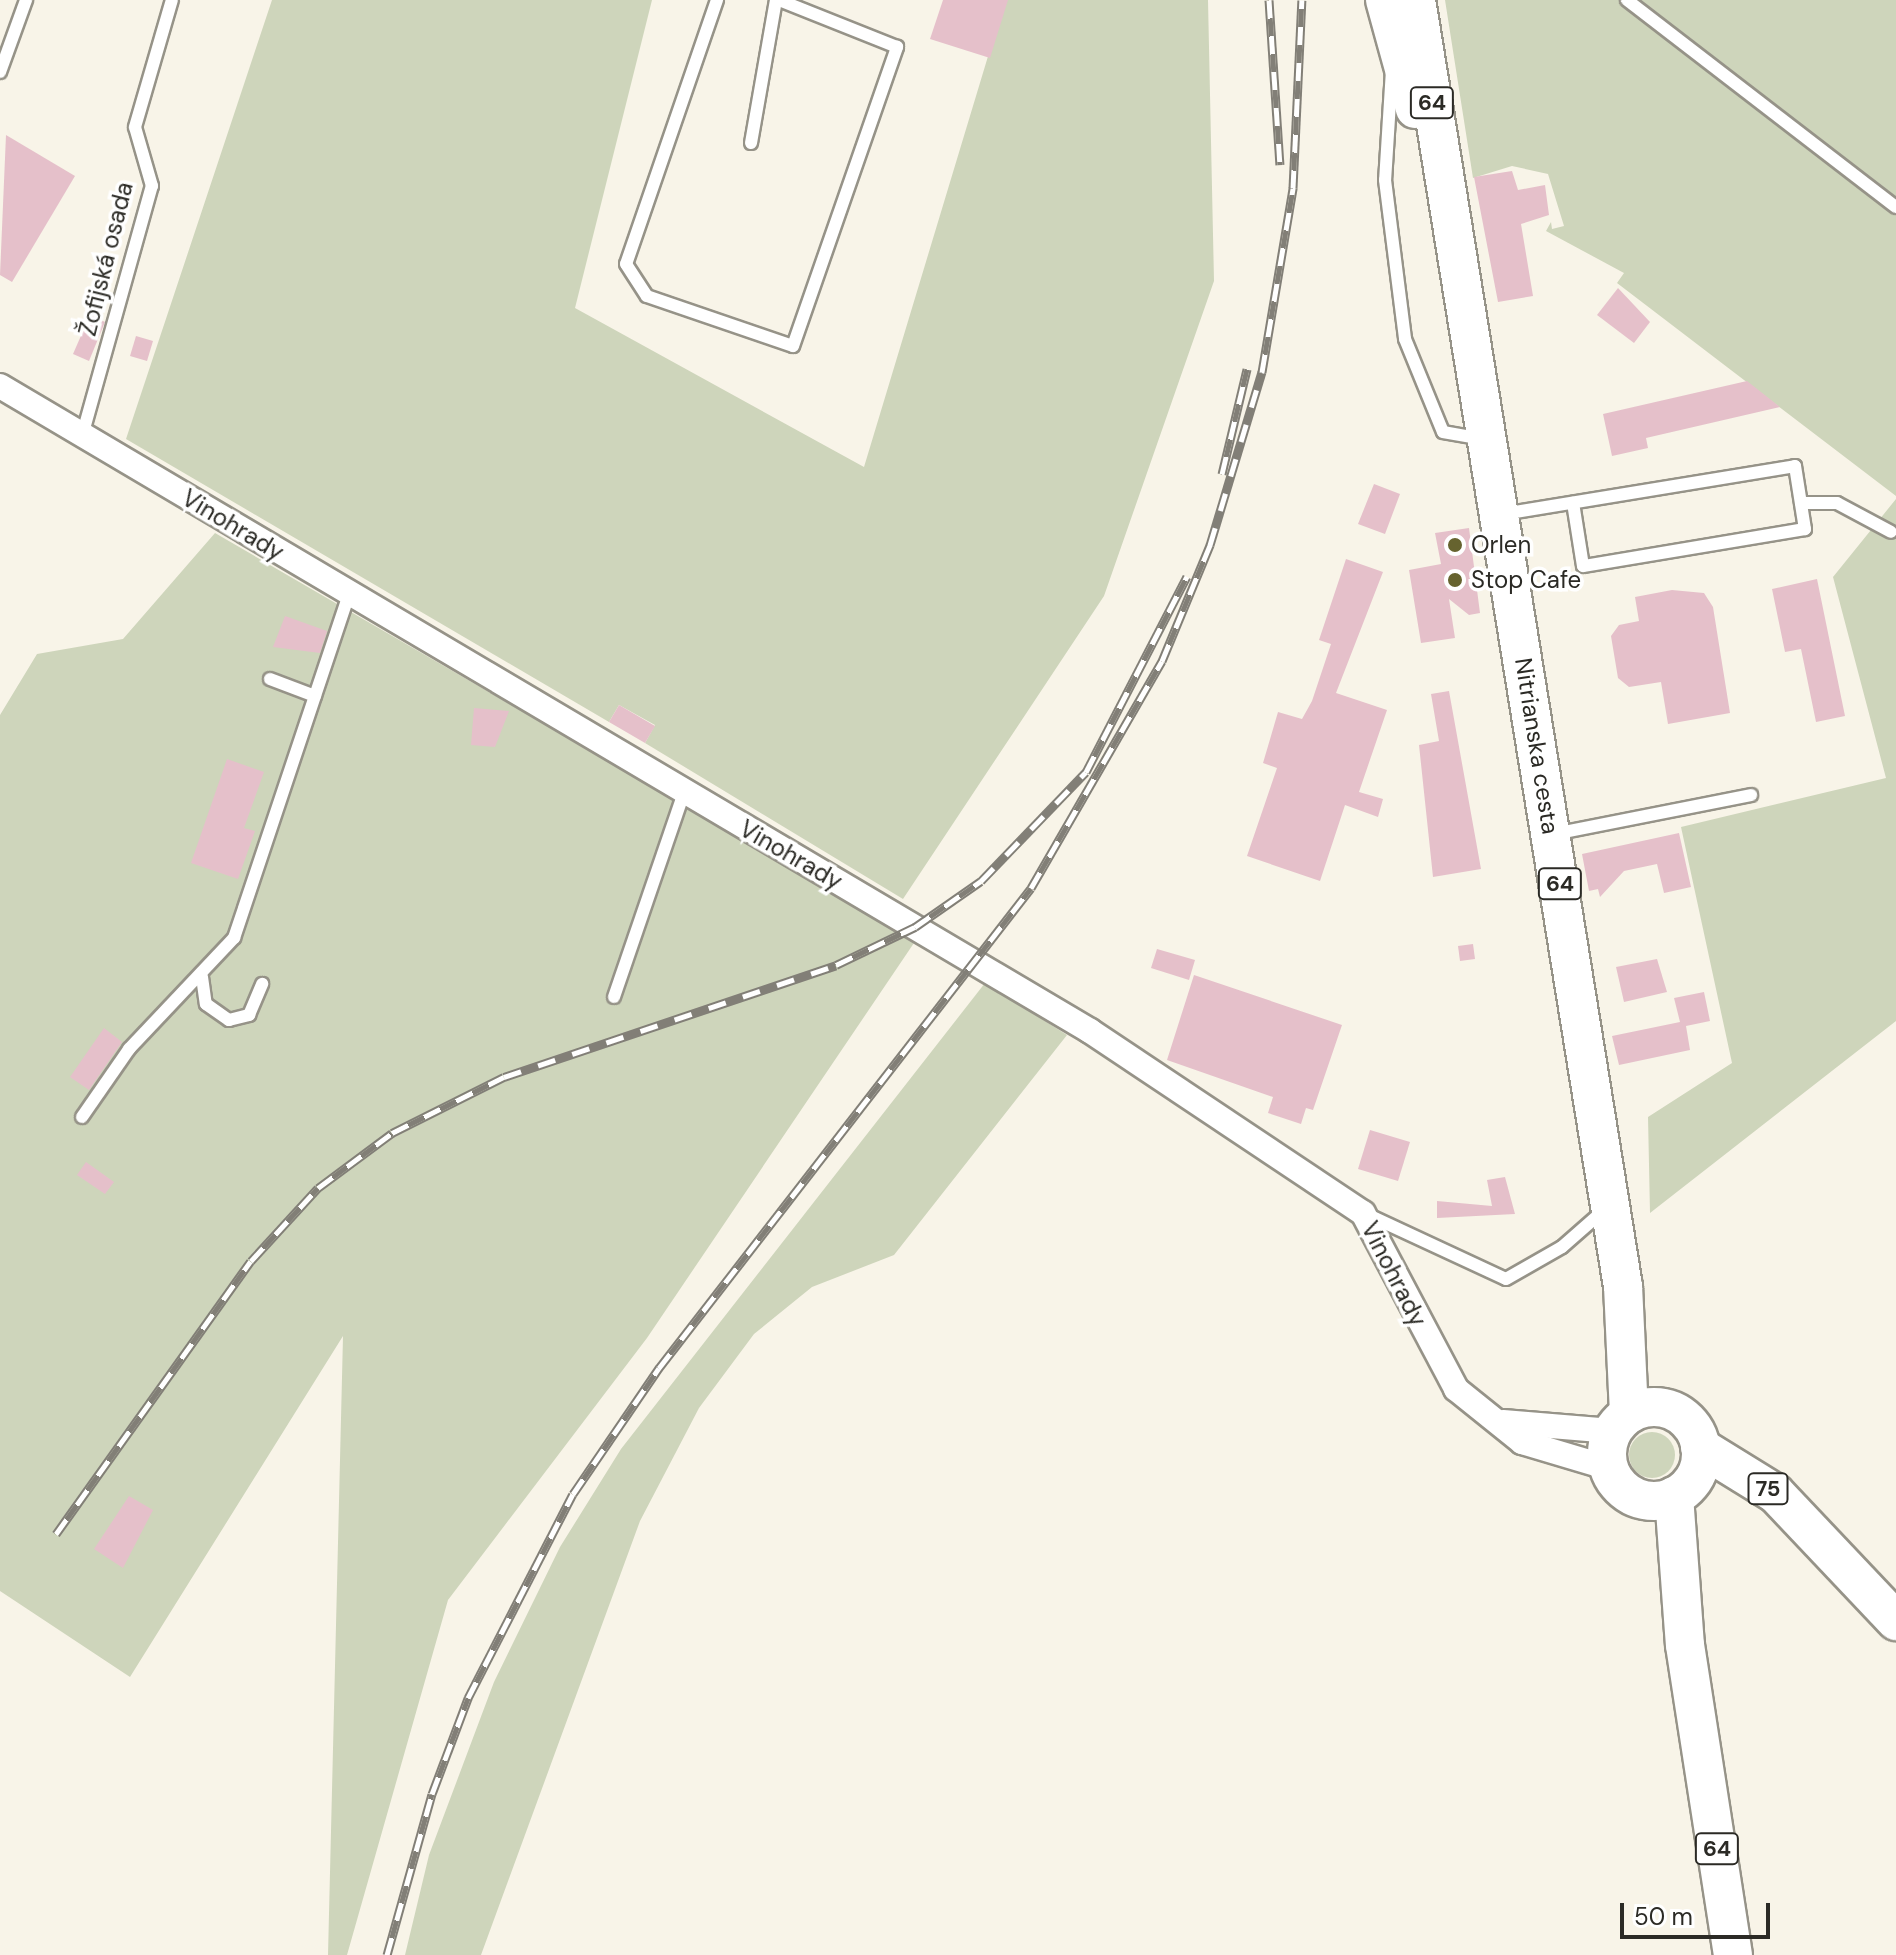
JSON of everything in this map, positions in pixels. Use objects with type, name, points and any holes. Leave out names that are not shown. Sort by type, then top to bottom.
[{"type":"main road","name":"Nitrianska cesta","points":[[1385,0],[1396,51],[1446,207]]},
{"type":"main road","name":"Nitrianska cesta","points":[[1416,0],[1446,207],[1500,515],[1623,1286],[1629,1430]]},
{"type":"main road","name":"64","points":[[1629,1430],[1691,1426],[1677,1480],[1685,1645],[1733,1955]]},
{"type":"main road","name":"64","points":[[1629,1430],[1677,1480]]},
{"type":"main road","name":"75","points":[[1677,1480],[1825,1545],[1896,1621]]},
{"type":"street","name":"Vinohrady","points":[[0,386],[1090,1031],[1363,1213],[1440,1366],[1489,1419],[1522,1442],[1629,1430]]},
{"type":"street","points":[[1489,1419],[1629,1430]]},
{"type":"lane","points":[[0,72],[26,0]]},
{"type":"lane","name":"Žofijská osada","points":[[82,436],[152,186],[135,127],[172,0]]},
{"type":"lane","points":[[717,0],[626,264],[647,296],[793,346],[897,47],[778,0],[751,143]]},
{"type":"lane","points":[[1627,0],[1896,207]]},
{"type":"lane","points":[[1396,51],[1384,100],[1385,180],[1405,339],[1443,432],[1487,439]]},
{"type":"lane","points":[[1500,515],[1795,466],[1805,529],[1583,566],[1573,503]]},
{"type":"lane","points":[[1801,503],[1837,503],[1891,532]]},
{"type":"lane","points":[[82,1117],[129,1049],[202,977],[234,938],[349,594]]},
{"type":"lane","points":[[270,679],[315,696]]},
{"type":"lane","points":[[614,997],[684,792]]},
{"type":"lane","points":[[1552,834],[1751,795]]},
{"type":"lane","points":[[202,977],[206,1004],[229,1020],[249,1015],[262,984]]},
{"type":"lane","points":[[1363,1213],[1506,1279],[1591,1226],[1609,1204]]},
{"type":"green space","points":[[272,0],[652,0],[575,308],[864,467],[1005,0],[1208,0],[1214,281],[1104,596],[903,899],[645,743],[655,725],[619,705],[609,722],[126,439]]},
{"type":"green space","points":[[1445,0],[1896,0],[1896,496],[1617,283],[1624,273],[1546,231],[1551,222],[1552,229],[1564,226],[1548,174],[1512,166],[1473,178]]},
{"type":"green space","points":[[1896,499],[1896,1021],[1650,1213],[1648,1117],[1732,1063],[1681,827],[1886,778],[1833,577]]},
{"type":"green space","points":[[215,533],[916,940],[647,1338],[448,1600],[347,1955],[328,1955],[343,1336],[130,1677],[0,1591],[0,715],[37,654],[123,639]]},
{"type":"green space","points":[[985,983],[1067,1035],[894,1255],[812,1287],[754,1334],[699,1408],[640,1521],[481,1955],[405,1955],[429,1855],[494,1682],[560,1547],[621,1449]]},
{"type":"green space","points":[[1652,1432],[1668,1439],[1675,1455],[1668,1471],[1652,1478],[1636,1471],[1629,1455],[1636,1439]]},
{"type":"building","points":[[943,0],[1008,0],[990,58],[930,39]]},
{"type":"building","points":[[6,135],[75,176],[12,282],[0,275]]},
{"type":"building","points":[[1512,171],[1518,190],[1545,185],[1549,215],[1521,224],[1533,296],[1498,302],[1474,177]]},
{"type":"building","points":[[1618,288],[1650,322],[1634,343],[1597,315]]},
{"type":"building","points":[[90,315],[105,322],[89,361],[73,354]]},
{"type":"building","points":[[136,336],[153,341],[147,361],[130,356]]},
{"type":"building","points":[[1747,381],[1780,407],[1646,438],[1648,448],[1612,456],[1603,414]]},
{"type":"building","points":[[1374,484],[1400,494],[1385,534],[1358,524]]},
{"type":"building","points":[[1469,528],[1480,613],[1469,615],[1449,599],[1455,638],[1421,643],[1409,570],[1441,564],[1435,533]]},
{"type":"building","points":[[1346,559],[1383,572],[1336,693],[1387,710],[1359,792],[1383,799],[1378,817],[1345,805],[1320,881],[1247,856],[1277,768],[1263,763],[1278,712],[1302,719],[1312,701],[1331,644],[1319,640]]},
{"type":"building","points":[[1817,579],[1845,716],[1816,722],[1801,649],[1785,652],[1772,589]]},
{"type":"building","points":[[1672,590],[1704,593],[1713,607],[1730,713],[1668,724],[1661,682],[1629,687],[1618,678],[1611,636],[1619,625],[1639,621],[1635,597]]},
{"type":"building","points":[[285,616],[327,631],[320,653],[273,647]]},
{"type":"building","points":[[1449,691],[1481,869],[1433,877],[1419,745],[1439,741],[1431,694]]},
{"type":"building","points":[[619,705],[655,726],[645,743],[609,722]]},
{"type":"building","points":[[474,708],[509,711],[495,747],[471,745]]},
{"type":"building","points":[[227,759],[264,772],[244,828],[255,831],[238,879],[191,863]]},
{"type":"building","points":[[1679,833],[1691,887],[1664,893],[1657,864],[1624,871],[1600,897],[1598,889],[1589,891],[1582,854]]},
{"type":"building","points":[[1473,944],[1475,959],[1460,961],[1458,946]]},
{"type":"building","points":[[1157,949],[1195,960],[1189,980],[1151,968]]},
{"type":"building","points":[[1657,959],[1667,992],[1624,1002],[1616,967]]},
{"type":"building","points":[[1194,975],[1342,1025],[1313,1110],[1306,1108],[1301,1124],[1268,1113],[1273,1097],[1167,1060]]},
{"type":"building","points":[[1704,992],[1710,1021],[1686,1026],[1690,1050],[1619,1065],[1612,1036],[1680,1022],[1674,998]]},
{"type":"building","points":[[104,1028],[122,1042],[89,1090],[70,1077]]},
{"type":"building","points":[[1370,1130],[1410,1142],[1398,1181],[1358,1169]]},
{"type":"building","points":[[86,1162],[114,1182],[105,1194],[77,1175]]},
{"type":"building","points":[[1505,1177],[1515,1214],[1437,1218],[1437,1201],[1492,1206],[1487,1180]]},
{"type":"building","points":[[129,1496],[153,1510],[123,1568],[94,1549]]},
{"type":"railway","points":[[1269,0],[1280,165]]},
{"type":"railway","points":[[387,1955],[432,1794],[468,1698],[573,1494],[659,1368],[1031,888],[1162,661],[1210,545],[1262,372],[1293,188],[1302,0]]},
{"type":"railway","points":[[1222,474],[1247,369]]},
{"type":"railway","points":[[56,1534],[251,1261],[318,1188],[392,1133],[504,1077],[836,965],[915,927],[981,881],[1086,772],[1187,576]]},
{"type":"place","name":"Orlen","points":[[1455,545]]},
{"type":"place","name":"Stop Cafe","points":[[1455,580]]}]
